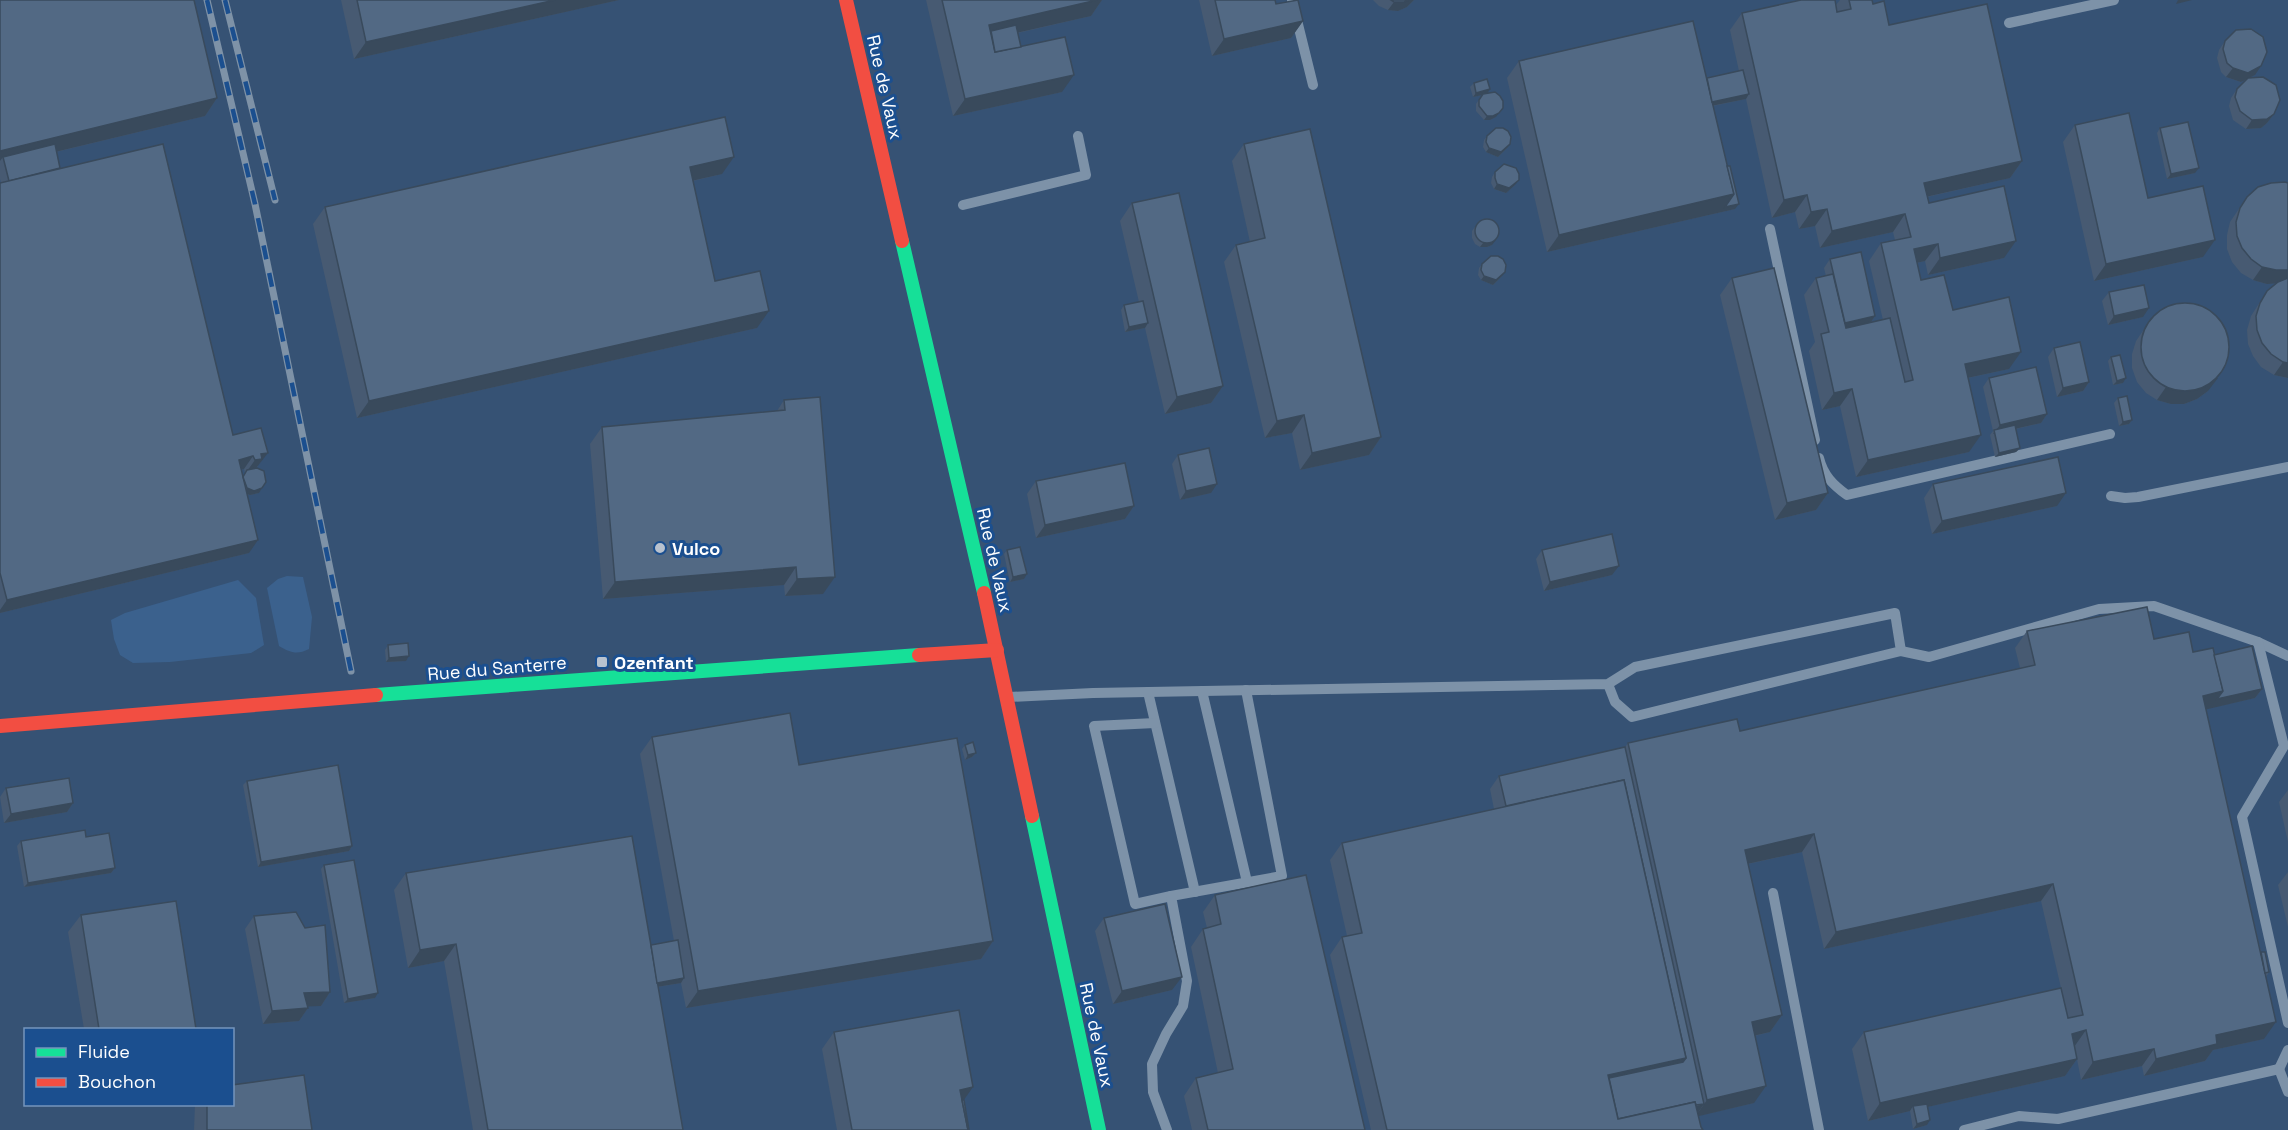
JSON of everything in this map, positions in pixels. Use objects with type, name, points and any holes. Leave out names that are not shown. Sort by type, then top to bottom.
[{"type":"street","name":"Rue de Vaux","points":[[846,0],[997,650],[1099,1130]]},
{"type":"street","name":"Rue du Santerre","points":[[0,726],[602,678],[997,650]]},
{"type":"lane","points":[[1292,0],[1312,85]]},
{"type":"lane","points":[[2009,22],[2114,0]]},
{"type":"lane","points":[[963,205],[1086,175],[1078,136]]},
{"type":"lane","points":[[1770,229],[1821,468],[1834,486],[1847,495],[2110,434]]},
{"type":"lane","points":[[2111,496],[2138,497],[2288,466]]},
{"type":"lane","points":[[1608,684],[1615,702],[1632,717],[1901,651],[1929,657],[2099,609],[2154,606],[2258,642],[2288,656]]},
{"type":"lane","points":[[1007,697],[1148,692],[1608,684],[1635,667],[1895,613],[1901,651]]},
{"type":"lane","points":[[2258,642],[2284,746],[2242,817],[2288,1023]]},
{"type":"lane","points":[[1155,723],[1095,726],[1135,904],[1282,876],[1246,690]]},
{"type":"lane","points":[[1202,691],[1246,882]]},
{"type":"lane","points":[[1148,692],[1195,892]]},
{"type":"lane","points":[[1773,893],[1819,1130]]},
{"type":"lane","points":[[1167,1130],[1153,1092],[1152,1064],[1183,1006],[1187,981],[1171,896]]},
{"type":"lane","points":[[2288,1050],[2279,1069],[2288,1092]]},
{"type":"lane","points":[[1964,1130],[2019,1116],[2058,1119],[2279,1069]]},
{"type":"water","points":[[287,576],[303,577],[312,617],[309,649],[297,653],[279,646],[267,588],[278,579]]},
{"type":"water","points":[[238,580],[256,598],[264,645],[251,653],[170,662],[133,663],[120,655],[114,639],[111,620],[125,613]]},
{"type":"building","points":[[0,0],[194,0],[217,98],[0,151]]},
{"type":"building","points":[[357,0],[555,0],[366,42]]},
{"type":"building","points":[[942,0],[1097,0],[989,25],[995,52],[1065,37],[1074,75],[965,99]]},
{"type":"building","points":[[1215,0],[1275,0],[1276,4],[1298,0],[1303,21],[1224,39]]},
{"type":"building","points":[[1391,0],[1409,0],[1394,2]]},
{"type":"building","points":[[1801,0],[1835,0],[1837,12],[1851,9],[1849,0],[1872,0],[1873,4],[1884,1],[1889,25],[1987,4],[2022,161],[1924,183],[1929,203],[2004,186],[2016,241],[1940,258],[1938,244],[1914,249],[1921,280],[1944,275],[1953,310],[2009,297],[2021,352],[1965,364],[1981,435],[1868,460],[1852,389],[1834,393],[1821,334],[1829,332],[1816,278],[1833,274],[1846,328],[1890,318],[1905,382],[1913,380],[1881,243],[1911,237],[1905,214],[1832,231],[1827,209],[1811,212],[1807,195],[1784,200],[1742,13]]},
{"type":"building","points":[[1693,21],[1734,194],[1559,235],[1519,61]]},
{"type":"building","points":[[1016,25],[1021,47],[995,52],[991,31]]},
{"type":"building","points":[[2251,29],[2263,37],[2267,52],[2261,66],[2248,73],[2233,68],[2227,63],[2223,49],[2225,41],[2236,30]]},
{"type":"building","points":[[1743,70],[1749,94],[1712,102],[1707,78]]},
{"type":"building","points":[[2263,77],[2276,85],[2280,100],[2274,114],[2267,119],[2252,120],[2240,111],[2235,97],[2237,89],[2248,78]]},
{"type":"building","points":[[1487,79],[1490,89],[1476,93],[1474,83]]},
{"type":"building","points":[[1495,92],[1503,101],[1503,108],[1493,116],[1487,116],[1479,106],[1479,100],[1483,94]]},
{"type":"building","points":[[2129,113],[2148,198],[2203,186],[2215,240],[2106,264],[2075,125]]},
{"type":"building","points":[[725,117],[734,157],[690,167],[715,281],[760,271],[769,311],[369,401],[325,207]]},
{"type":"building","points":[[2188,122],[2199,168],[2171,174],[2160,128]]},
{"type":"building","points":[[1496,128],[1508,131],[1511,137],[1510,144],[1501,152],[1489,148],[1486,142],[1487,136]]},
{"type":"building","points":[[1310,129],[1381,437],[1312,453],[1304,415],[1277,421],[1236,245],[1265,238],[1244,144]]},
{"type":"building","points":[[55,144],[60,168],[9,181],[3,157]]},
{"type":"building","points":[[163,144],[233,435],[261,428],[268,453],[261,454],[262,459],[255,460],[253,456],[239,460],[258,540],[7,600],[0,573],[0,183]]},
{"type":"building","points":[[1504,164],[1516,168],[1519,174],[1519,180],[1509,188],[1497,184],[1495,178],[1495,172]]},
{"type":"building","points":[[1727,166],[1730,166],[1739,204],[1725,207],[1734,194]]},
{"type":"building","points":[[2288,183],[2288,270],[2276,270],[2262,267],[2251,259],[2242,248],[2237,236],[2236,222],[2240,208],[2247,197],[2258,187]]},
{"type":"building","points":[[1179,193],[1223,386],[1177,397],[1132,203]]},
{"type":"building","points":[[1487,219],[1492,220],[1498,226],[1498,236],[1492,242],[1487,243],[1482,242],[1476,236],[1475,231],[1476,226],[1482,220]]},
{"type":"building","points":[[1861,252],[1875,316],[1845,323],[1830,259]]},
{"type":"building","points":[[1491,256],[1503,259],[1506,265],[1505,272],[1496,280],[1484,276],[1481,270],[1482,264]]},
{"type":"building","points":[[1774,268],[1828,493],[1787,503],[1732,278]]},
{"type":"building","points":[[2288,278],[2288,363],[2271,354],[2262,343],[2257,330],[2256,316],[2267,291],[2278,282]]},
{"type":"building","points":[[2144,285],[2149,308],[2114,316],[2109,292]]},
{"type":"building","points":[[1143,301],[1148,323],[1129,327],[1124,305]]},
{"type":"building","points":[[2185,303],[2210,310],[2222,322],[2229,347],[2222,372],[2210,384],[2185,391],[2160,384],[2148,372],[2141,347],[2148,322],[2160,310]]},
{"type":"building","points":[[2080,342],[2089,382],[2063,388],[2054,348]]},
{"type":"building","points":[[2120,355],[2126,378],[2117,381],[2111,357]]},
{"type":"building","points":[[2036,367],[2047,414],[2000,425],[1989,378]]},
{"type":"building","points":[[2127,396],[2132,420],[2123,422],[2118,398]]},
{"type":"building","points":[[820,397],[835,577],[797,579],[796,567],[615,582],[602,427],[785,410],[784,400]]},
{"type":"building","points":[[2015,425],[2020,448],[1999,453],[1994,430]]},
{"type":"building","points":[[1209,448],[1217,484],[1186,491],[1178,455]]},
{"type":"building","points":[[2058,457],[2066,493],[1942,521],[1933,484]]},
{"type":"building","points":[[1125,463],[1134,506],[1045,525],[1036,481]]},
{"type":"building","points":[[257,468],[264,471],[266,482],[262,488],[254,491],[247,488],[243,477],[247,470]]},
{"type":"building","points":[[1612,534],[1619,566],[1550,582],[1542,550]]},
{"type":"building","points":[[1020,547],[1027,574],[1013,577],[1007,550]]},
{"type":"building","points":[[2147,607],[2154,639],[2189,632],[2193,652],[2213,648],[2223,691],[2203,696],[2276,1022],[2216,1035],[2217,1044],[2156,1059],[2154,1049],[2093,1062],[2086,1030],[2072,1034],[2077,1059],[1880,1103],[1864,1032],[2061,988],[2068,1018],[2083,1015],[2053,884],[1836,932],[1814,834],[1745,850],[1782,1015],[1752,1022],[1766,1086],[1707,1100],[1628,743],[1737,719],[1740,731],[2035,665],[2027,631]]},
{"type":"building","points":[[408,643],[409,656],[389,658],[388,645]]},
{"type":"building","points":[[2252,646],[2262,689],[2217,699],[2223,691],[2214,655]]},
{"type":"building","points":[[790,713],[799,765],[957,738],[993,941],[698,991],[652,737]]},
{"type":"building","points":[[973,742],[976,753],[968,755],[965,745]]},
{"type":"building","points":[[1625,747],[1704,1104],[1696,1105],[1695,1102],[1618,1119],[1609,1078],[1683,1062],[1686,1058],[1624,780],[1506,806],[1499,776]]},
{"type":"building","points":[[338,765],[352,846],[261,862],[247,781]]},
{"type":"building","points":[[69,778],[73,803],[11,814],[6,788]]},
{"type":"building","points":[[1624,780],[1686,1058],[1608,1075],[1618,1119],[1695,1102],[1703,1130],[1387,1130],[1342,937],[1362,933],[1342,843]]},
{"type":"building","points":[[85,830],[86,837],[109,833],[115,868],[28,883],[21,841]]},
{"type":"building","points":[[632,836],[683,1130],[488,1130],[456,944],[420,950],[406,873]]},
{"type":"building","points":[[354,860],[378,993],[348,999],[324,865]]},
{"type":"building","points":[[1306,875],[1365,1130],[1208,1130],[1196,1078],[1233,1069],[1203,929],[1221,924],[1215,895]]},
{"type":"building","points":[[176,901],[196,1028],[99,1028],[81,915]]},
{"type":"building","points":[[1165,904],[1182,977],[1122,991],[1104,918]]},
{"type":"building","points":[[296,912],[305,928],[325,925],[330,992],[304,993],[308,1008],[272,1011],[254,916]]},
{"type":"building","points":[[678,940],[684,978],[657,983],[651,945]]},
{"type":"building","points":[[2261,952],[2265,952],[2269,972],[2265,973]]},
{"type":"building","points":[[959,1010],[973,1087],[960,1090],[968,1130],[852,1130],[834,1032]]},
{"type":"building","points":[[304,1075],[312,1130],[207,1130],[207,1106],[234,1106],[234,1085]]},
{"type":"building","points":[[962,1100],[964,1100],[969,1130],[968,1130]]},
{"type":"building","points":[[1927,1104],[1930,1120],[1917,1124],[1913,1106]]},
{"type":"railway","points":[[207,0],[255,204],[351,671]]},
{"type":"railway","points":[[225,0],[275,200]]},
{"type":"traffic: fast","points":[[902,241],[984,593]]},
{"type":"traffic: fast","points":[[376,695],[919,655]]},
{"type":"traffic: fast","points":[[1032,816],[1099,1130]]},
{"type":"traffic: jam","points":[[846,0],[902,241]]},
{"type":"traffic: jam","points":[[984,593],[1032,816]]},
{"type":"traffic: jam","points":[[919,655],[997,650]]},
{"type":"traffic: jam","points":[[0,726],[376,695]]},
{"type":"place","name":"Vulco","points":[[660,548]]},
{"type":"place","name":"Ozenfant","points":[[602,662]]}]
